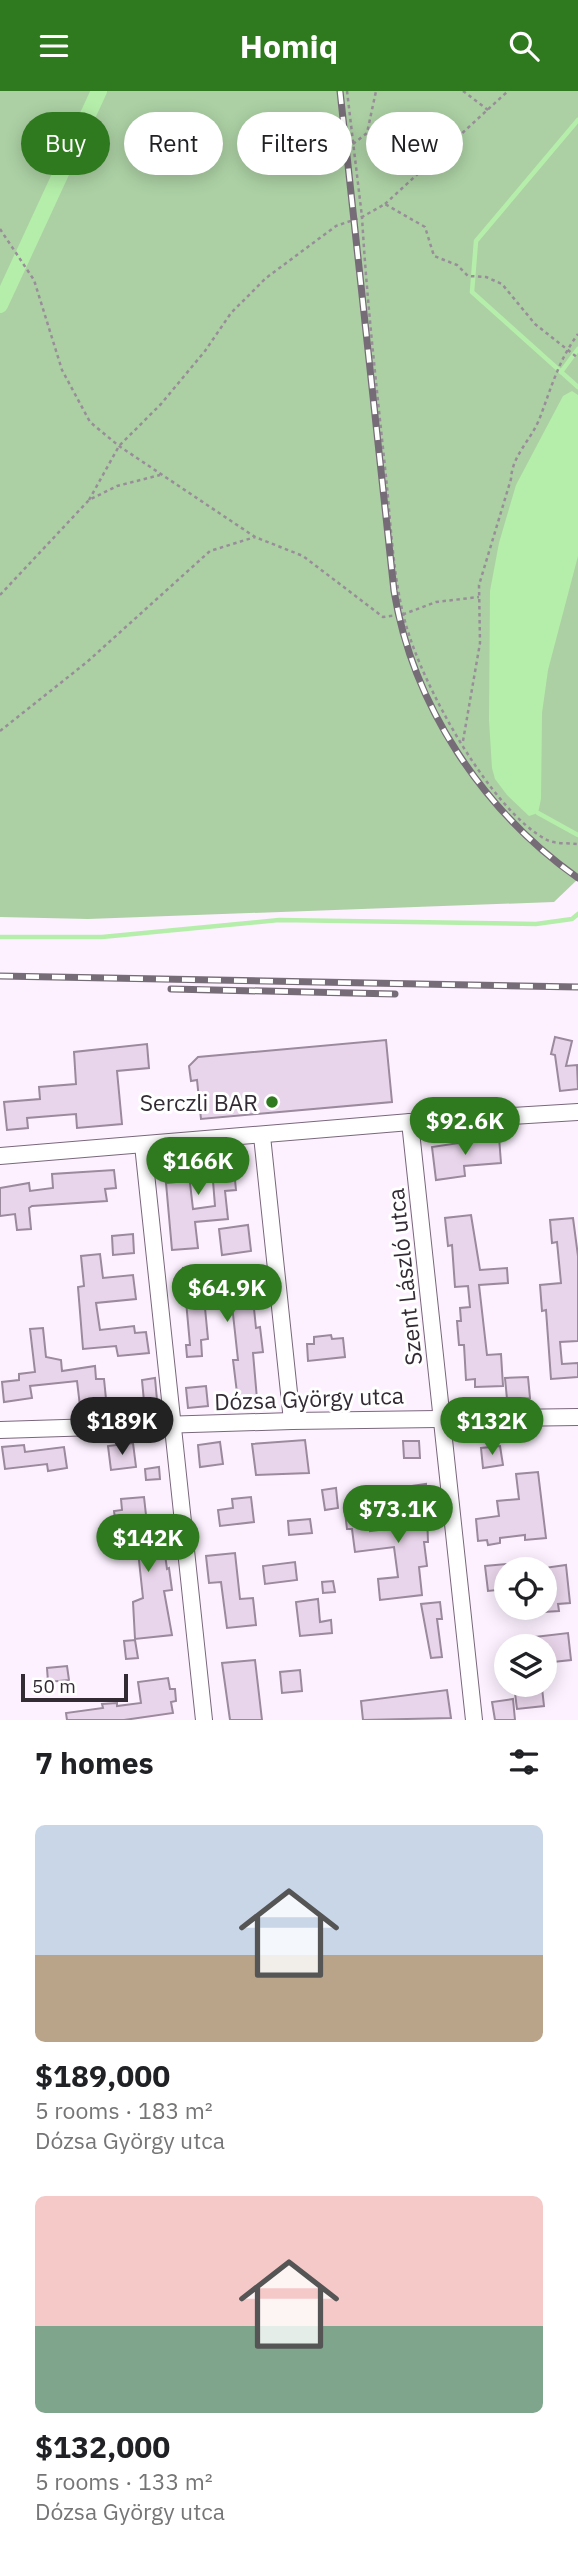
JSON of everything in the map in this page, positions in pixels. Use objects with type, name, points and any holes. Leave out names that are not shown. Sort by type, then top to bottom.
[{"type":"street","points":[[0,1156],[578,1111]]},
{"type":"street","name":"Szent László utca","points":[[410,1122],[474,1720]]},
{"type":"street","points":[[262,1136],[292,1421]]},
{"type":"street","points":[[143,1145],[204,1720]]},
{"type":"street","name":"Dózsa György utca","points":[[0,1430],[442,1417],[578,1417]]},
{"type":"path","points":[[347,91],[362,217],[366,297],[392,533],[404,614],[434,693],[498,796],[522,823],[549,841],[578,844]]},
{"type":"path","points":[[353,143],[367,133],[376,91]]},
{"type":"path","points":[[463,91],[488,110]]},
{"type":"path","points":[[0,595],[89,501],[119,446],[161,404],[205,351],[231,313],[266,278],[336,226],[362,217],[385,204],[508,91]]},
{"type":"path","points":[[385,204],[425,227],[434,255],[457,265],[468,276],[502,284],[535,324],[577,357]]},
{"type":"path","points":[[0,229],[34,280],[62,370],[90,422],[119,446],[255,537],[303,555],[383,617],[404,614],[436,602],[479,597]]},
{"type":"path","points":[[463,743],[480,643],[479,585],[512,479],[512,466],[538,422],[554,374],[578,334]]},
{"type":"path","points":[[89,501],[117,486],[160,475]]},
{"type":"path","points":[[0,731],[87,662],[210,551],[255,537]]},
{"type":"shaded area","points":[[0,91],[578,91],[578,879],[554,902],[88,919],[0,917]]},
{"type":"shaded area","points":[[572,391],[578,395],[578,556],[548,670],[542,713],[541,799],[538,813],[529,816],[507,795],[495,779],[492,768],[489,720],[490,591],[499,543],[516,485],[563,396]]},
{"type":"building","points":[[555,1037],[572,1041],[566,1066],[577,1065],[578,1089],[560,1091],[555,1055],[551,1054]]},
{"type":"building","points":[[386,1040],[392,1102],[201,1119],[197,1080],[191,1081],[189,1066],[198,1057]]},
{"type":"building","points":[[147,1044],[149,1068],[117,1071],[122,1124],[77,1128],[76,1114],[27,1118],[28,1128],[7,1130],[4,1102],[40,1099],[39,1087],[76,1084],[74,1052]]},
{"type":"building","points":[[499,1137],[501,1163],[464,1166],[465,1176],[436,1180],[432,1147]]},
{"type":"building","points":[[224,1150],[225,1161],[233,1160],[236,1190],[225,1191],[228,1219],[195,1222],[198,1248],[172,1250],[166,1183],[175,1182],[173,1165],[205,1161],[204,1153]],"holes":[[[213,1181],[215,1206],[193,1209],[190,1183]]]},
{"type":"building","points":[[114,1170],[116,1188],[105,1189],[107,1201],[32,1206],[29,1208],[31,1229],[17,1230],[15,1214],[0,1216],[0,1188],[29,1183],[30,1191],[53,1188],[52,1174]]},
{"type":"building","points":[[471,1215],[480,1270],[507,1268],[508,1283],[479,1285],[487,1355],[501,1354],[503,1386],[475,1387],[475,1379],[466,1380],[464,1345],[459,1345],[457,1321],[461,1321],[460,1308],[470,1307],[468,1286],[455,1287],[452,1245],[448,1246],[445,1218]]},
{"type":"building","points":[[573,1218],[578,1256],[578,1341],[560,1342],[562,1364],[578,1363],[578,1377],[551,1379],[546,1310],[542,1311],[540,1285],[561,1283],[557,1242],[552,1243],[550,1220]]},
{"type":"building","points":[[248,1225],[251,1251],[222,1255],[219,1229]]},
{"type":"building","points":[[133,1234],[134,1253],[113,1255],[112,1236]]},
{"type":"building","points":[[100,1254],[103,1278],[133,1275],[136,1299],[96,1303],[100,1330],[134,1326],[135,1333],[146,1332],[149,1353],[118,1356],[116,1346],[83,1349],[78,1287],[84,1286],[81,1256]]},
{"type":"building","points":[[195,1267],[197,1288],[232,1284],[237,1282],[237,1279],[260,1276],[263,1298],[253,1299],[256,1328],[260,1327],[263,1352],[253,1353],[257,1399],[238,1401],[233,1360],[238,1360],[232,1305],[205,1308],[208,1339],[201,1340],[202,1356],[187,1357],[186,1345],[190,1345],[183,1268]]},
{"type":"building","points":[[43,1328],[46,1357],[61,1360],[62,1371],[95,1366],[96,1379],[104,1379],[106,1399],[99,1400],[99,1404],[80,1406],[77,1381],[30,1386],[32,1398],[4,1402],[2,1382],[19,1380],[19,1374],[35,1372],[30,1329]]},
{"type":"building","points":[[331,1335],[332,1339],[343,1338],[345,1357],[308,1361],[307,1344],[314,1344],[314,1337]]},
{"type":"building","points":[[528,1377],[530,1398],[507,1399],[505,1378]]},
{"type":"building","points":[[155,1378],[158,1411],[145,1412],[142,1380]]},
{"type":"building","points":[[206,1386],[208,1406],[188,1408],[186,1388]]},
{"type":"building","points":[[305,1440],[309,1473],[256,1475],[252,1444]]},
{"type":"building","points":[[403,1441],[419,1441],[420,1458],[404,1458]]},
{"type":"building","points":[[220,1442],[223,1464],[200,1467],[198,1445]]},
{"type":"building","points":[[133,1443],[136,1467],[111,1470],[108,1446]]},
{"type":"building","points":[[24,1445],[25,1452],[64,1447],[67,1468],[48,1471],[47,1464],[5,1469],[2,1447]]},
{"type":"building","points":[[500,1446],[503,1465],[483,1468],[481,1448]]},
{"type":"building","points":[[159,1467],[160,1479],[146,1480],[145,1469]]},
{"type":"building","points":[[538,1472],[546,1538],[525,1540],[525,1535],[500,1538],[500,1543],[488,1545],[487,1540],[478,1541],[476,1519],[499,1516],[497,1501],[519,1499],[516,1474]]},
{"type":"building","points":[[426,1484],[428,1542],[424,1542],[427,1566],[419,1567],[422,1595],[380,1600],[378,1579],[398,1577],[394,1547],[355,1552],[352,1529],[347,1529],[345,1512],[356,1510],[357,1518],[369,1517],[370,1531],[409,1526],[404,1487]]},
{"type":"building","points":[[336,1488],[338,1508],[325,1510],[322,1490]]},
{"type":"building","points":[[144,1497],[149,1542],[163,1540],[167,1569],[169,1568],[172,1590],[164,1591],[172,1635],[135,1639],[133,1602],[143,1598],[135,1523],[116,1526],[114,1511],[122,1510],[121,1499]]},
{"type":"building","points":[[251,1497],[254,1522],[220,1526],[218,1510],[233,1508],[232,1499]]},
{"type":"building","points":[[310,1519],[312,1533],[289,1535],[288,1521]]},
{"type":"building","points":[[235,1553],[240,1599],[253,1598],[256,1625],[227,1628],[221,1582],[209,1583],[206,1556]]},
{"type":"building","points":[[295,1562],[297,1580],[265,1584],[263,1566]]},
{"type":"building","points":[[494,1565],[494,1590],[488,1591],[485,1566]]},
{"type":"building","points":[[566,1565],[570,1603],[558,1604],[557,1611],[557,1566]]},
{"type":"building","points":[[333,1581],[335,1592],[323,1593],[322,1582]]},
{"type":"building","points":[[318,1599],[320,1622],[331,1620],[332,1633],[300,1636],[296,1602]]},
{"type":"building","points":[[440,1602],[442,1619],[437,1619],[442,1657],[431,1658],[421,1604]]},
{"type":"building","points":[[568,1633],[571,1660],[557,1662],[557,1634]]},
{"type":"building","points":[[135,1640],[138,1658],[126,1659],[124,1641]]},
{"type":"building","points":[[255,1660],[262,1720],[230,1720],[222,1663]]},
{"type":"building","points":[[67,1666],[69,1680],[48,1682],[47,1668]]},
{"type":"building","points":[[300,1670],[302,1691],[282,1693],[280,1672]]},
{"type":"building","points":[[168,1678],[170,1689],[175,1689],[176,1701],[171,1702],[173,1713],[124,1720],[67,1720],[66,1713],[103,1708],[102,1704],[117,1703],[117,1706],[141,1703],[138,1682]]},
{"type":"building","points":[[447,1690],[451,1718],[363,1720],[361,1701]]},
{"type":"building","points":[[516,1697],[543,1697],[544,1706],[517,1709]]},
{"type":"building","points":[[513,1699],[515,1720],[495,1720],[492,1702]]},
{"type":"waterway","points":[[0,305],[99,91]]},
{"type":"waterway","points":[[578,120],[476,241],[472,292],[578,387]]},
{"type":"waterway","points":[[561,372],[578,349]]},
{"type":"waterway","points":[[538,813],[578,835]]},
{"type":"waterway","points":[[0,937],[102,937],[279,920],[536,924],[572,919],[578,914]]},
{"type":"railway","points":[[340,91],[394,591],[403,634],[417,675],[436,715],[483,788],[512,821],[578,878]]},
{"type":"railway","points":[[0,976],[578,987]]},
{"type":"railway","points":[[171,989],[395,994]]},
{"type":"place","name":"Serczli BAR","points":[[272,1102]]}]
